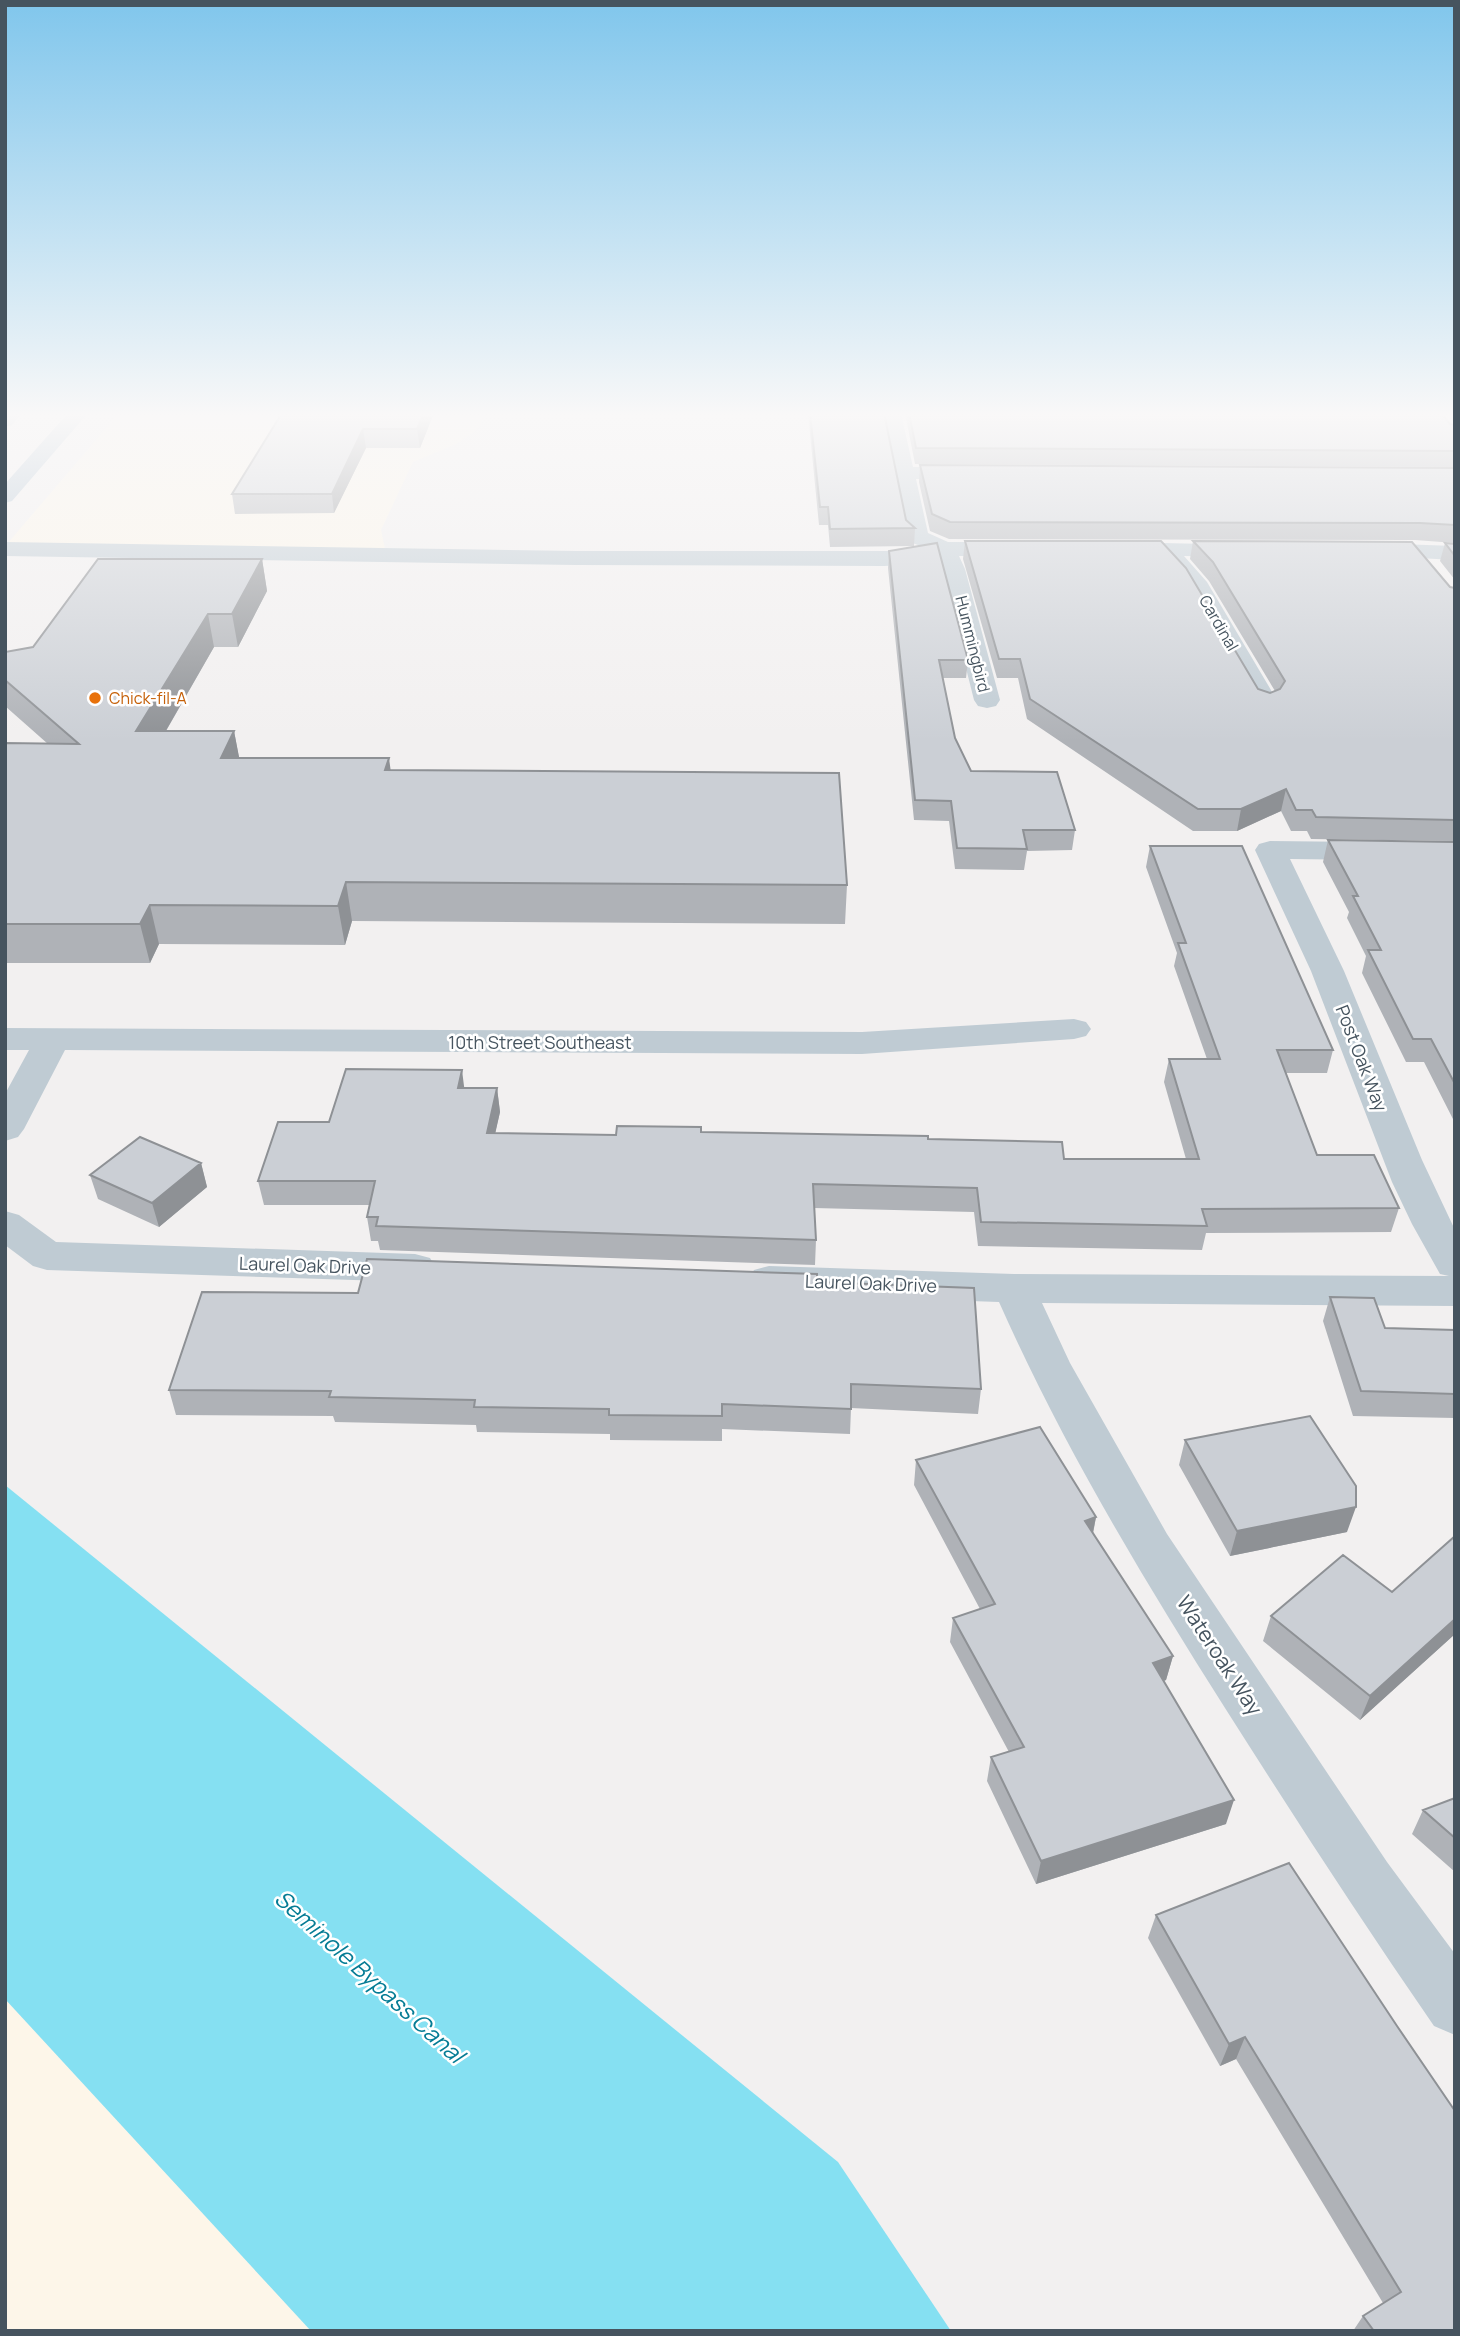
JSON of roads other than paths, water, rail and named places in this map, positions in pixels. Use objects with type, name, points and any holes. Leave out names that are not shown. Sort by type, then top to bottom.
[{"type":"street","points":[[915,522],[918,537],[945,549]]},
{"type":"street","points":[[5,549],[587,558],[884,559],[904,558],[945,549],[1042,549]]},
{"type":"street","name":"Hummingbird","points":[[945,549],[954,569],[987,700]]},
{"type":"street","points":[[1097,549],[1263,550]]},
{"type":"street","name":"Cardinal","points":[[1166,550],[1195,582],[1265,702]]},
{"type":"street","points":[[1346,550],[1455,553]]},
{"type":"street","points":[[1415,550],[1435,573]]},
{"type":"street","name":"Post Oak Way","points":[[1455,852],[1270,850],[1344,1011],[1400,1156],[1443,1246],[1455,1264]]},
{"type":"street","name":"10th Street Southeast","points":[[5,1039],[862,1043],[1074,1029]]},
{"type":"street","points":[[5,1129],[52,1040]]},
{"type":"street","name":"Laurel Oak Drive","points":[[5,1224],[47,1256],[448,1269]]},
{"type":"street","name":"Laurel Oak Drive","points":[[738,1279],[1014,1288],[1423,1293],[1455,1291]]},
{"type":"street","name":"Wateroak Way","points":[[1014,1288],[1048,1363],[1150,1548],[1367,1881],[1455,2005]]},
{"type":"water","name":"Seminole Bypass Canal","points":[[5,1485],[838,2162],[951,2331],[311,2331],[5,1999]]},
{"type":"place","name":"Chick-fil-A","points":[[95,698]]}]
